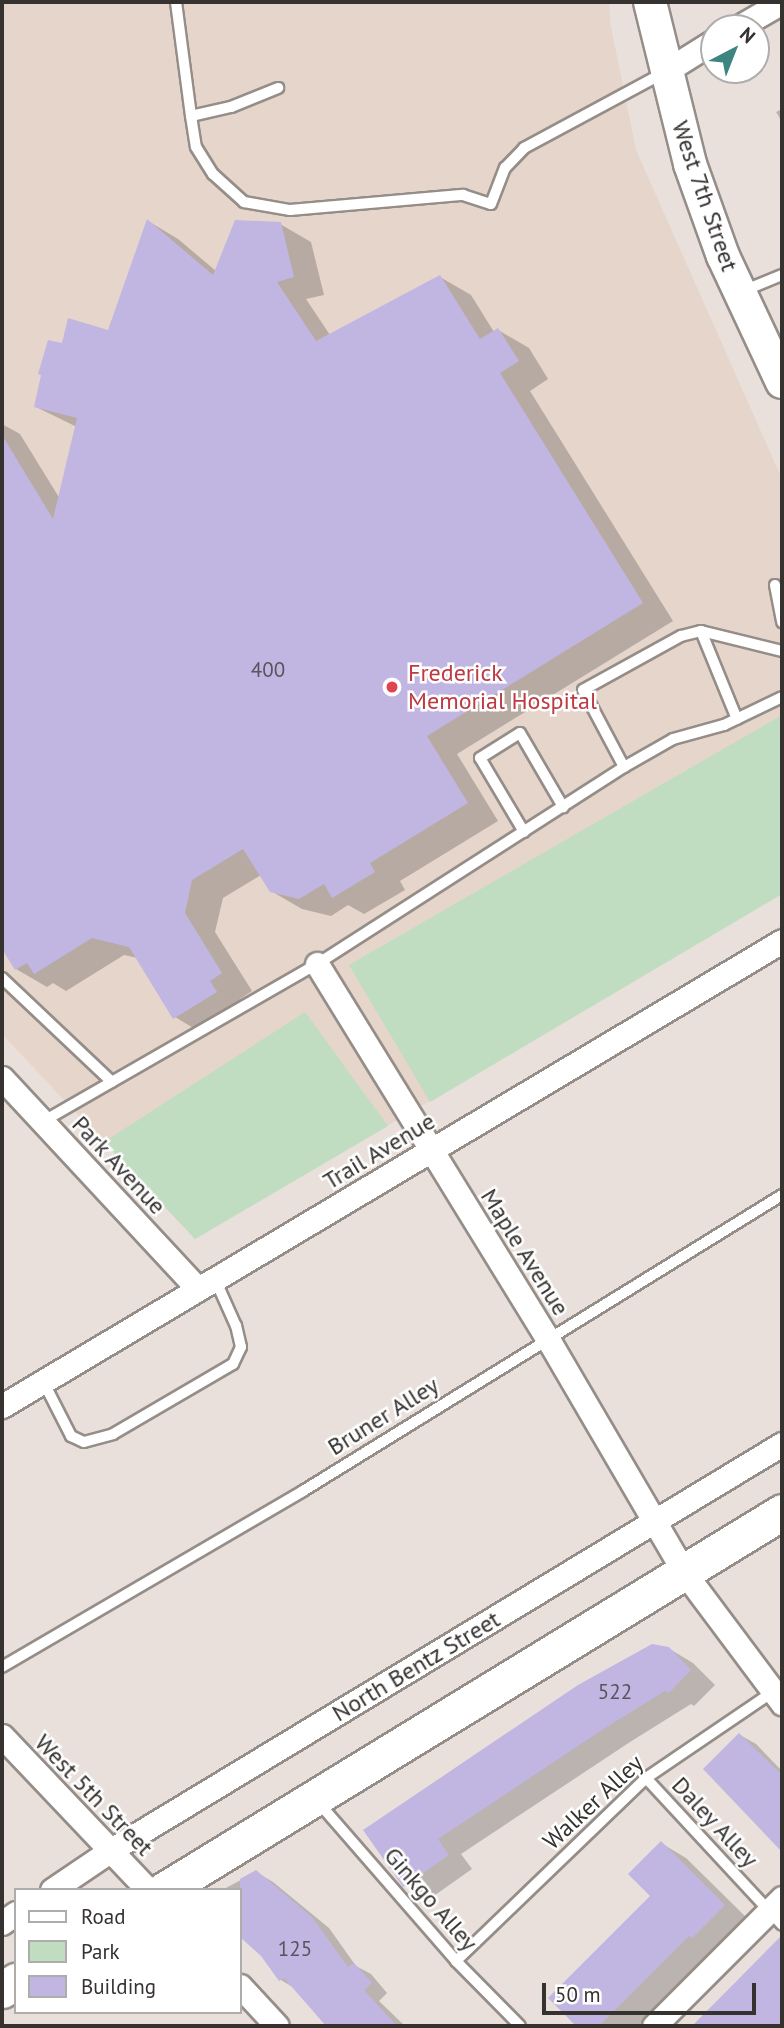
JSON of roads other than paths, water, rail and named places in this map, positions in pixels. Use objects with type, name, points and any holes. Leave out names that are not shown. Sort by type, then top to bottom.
[{"type":"main road","name":"West 7th Street","points":[[650,2],[690,164],[740,292],[782,383]]},
{"type":"main road","points":[[167,1888],[782,1512]]},
{"type":"street","points":[[761,14],[782,2]]},
{"type":"street","points":[[666,71],[700,50]]},
{"type":"street","name":"Trail Avenue","points":[[2,1406],[782,941]]},
{"type":"street","name":"Maple Avenue","points":[[317,964],[549,1341],[684,1572],[779,1693]]},
{"type":"street","name":"Park Avenue","points":[[2,1078],[42,1122],[206,1284]]},
{"type":"street","name":"North Bentz Street","points":[[55,1888],[111,1850],[782,1444]]},
{"type":"street","name":"West 5th Street","points":[[2,1736],[146,1888]]},
{"type":"street","points":[[654,2026],[778,1911]]},
{"type":"street","points":[[242,1988],[277,2026]]},
{"type":"lane","points":[[176,2],[196,147],[213,174],[244,202],[290,209],[463,195],[491,204],[505,168],[524,148],[666,71]]},
{"type":"lane","points":[[191,116],[231,107],[278,88]]},
{"type":"lane","points":[[740,292],[782,275]]},
{"type":"lane","points":[[775,585],[782,622]]},
{"type":"lane","points":[[701,631],[737,719]]},
{"type":"lane","points":[[624,767],[583,690],[681,636],[701,631],[782,651]]},
{"type":"lane","points":[[42,1122],[317,964],[624,767],[673,739],[737,719],[782,697]]},
{"type":"lane","points":[[524,832],[480,758],[520,733],[563,807]]},
{"type":"lane","points":[[2,978],[112,1082]]},
{"type":"lane","name":"Bruner Alley","points":[[2,1667],[303,1491],[782,1195]]},
{"type":"lane","points":[[43,1381],[71,1436],[84,1442],[113,1434],[233,1364],[241,1347],[236,1326],[206,1284]]},
{"type":"lane","name":"Walker Alley","points":[[456,1961],[646,1778],[779,1693]]},
{"type":"lane","name":"Daley Alley","points":[[646,1778],[778,1911]]},
{"type":"lane","name":"Ginkgo Alley","points":[[314,1798],[456,1961],[520,2026]]},
{"type":"place","name":"Frederick Memorial Hospital","points":[[392,687]]}]
